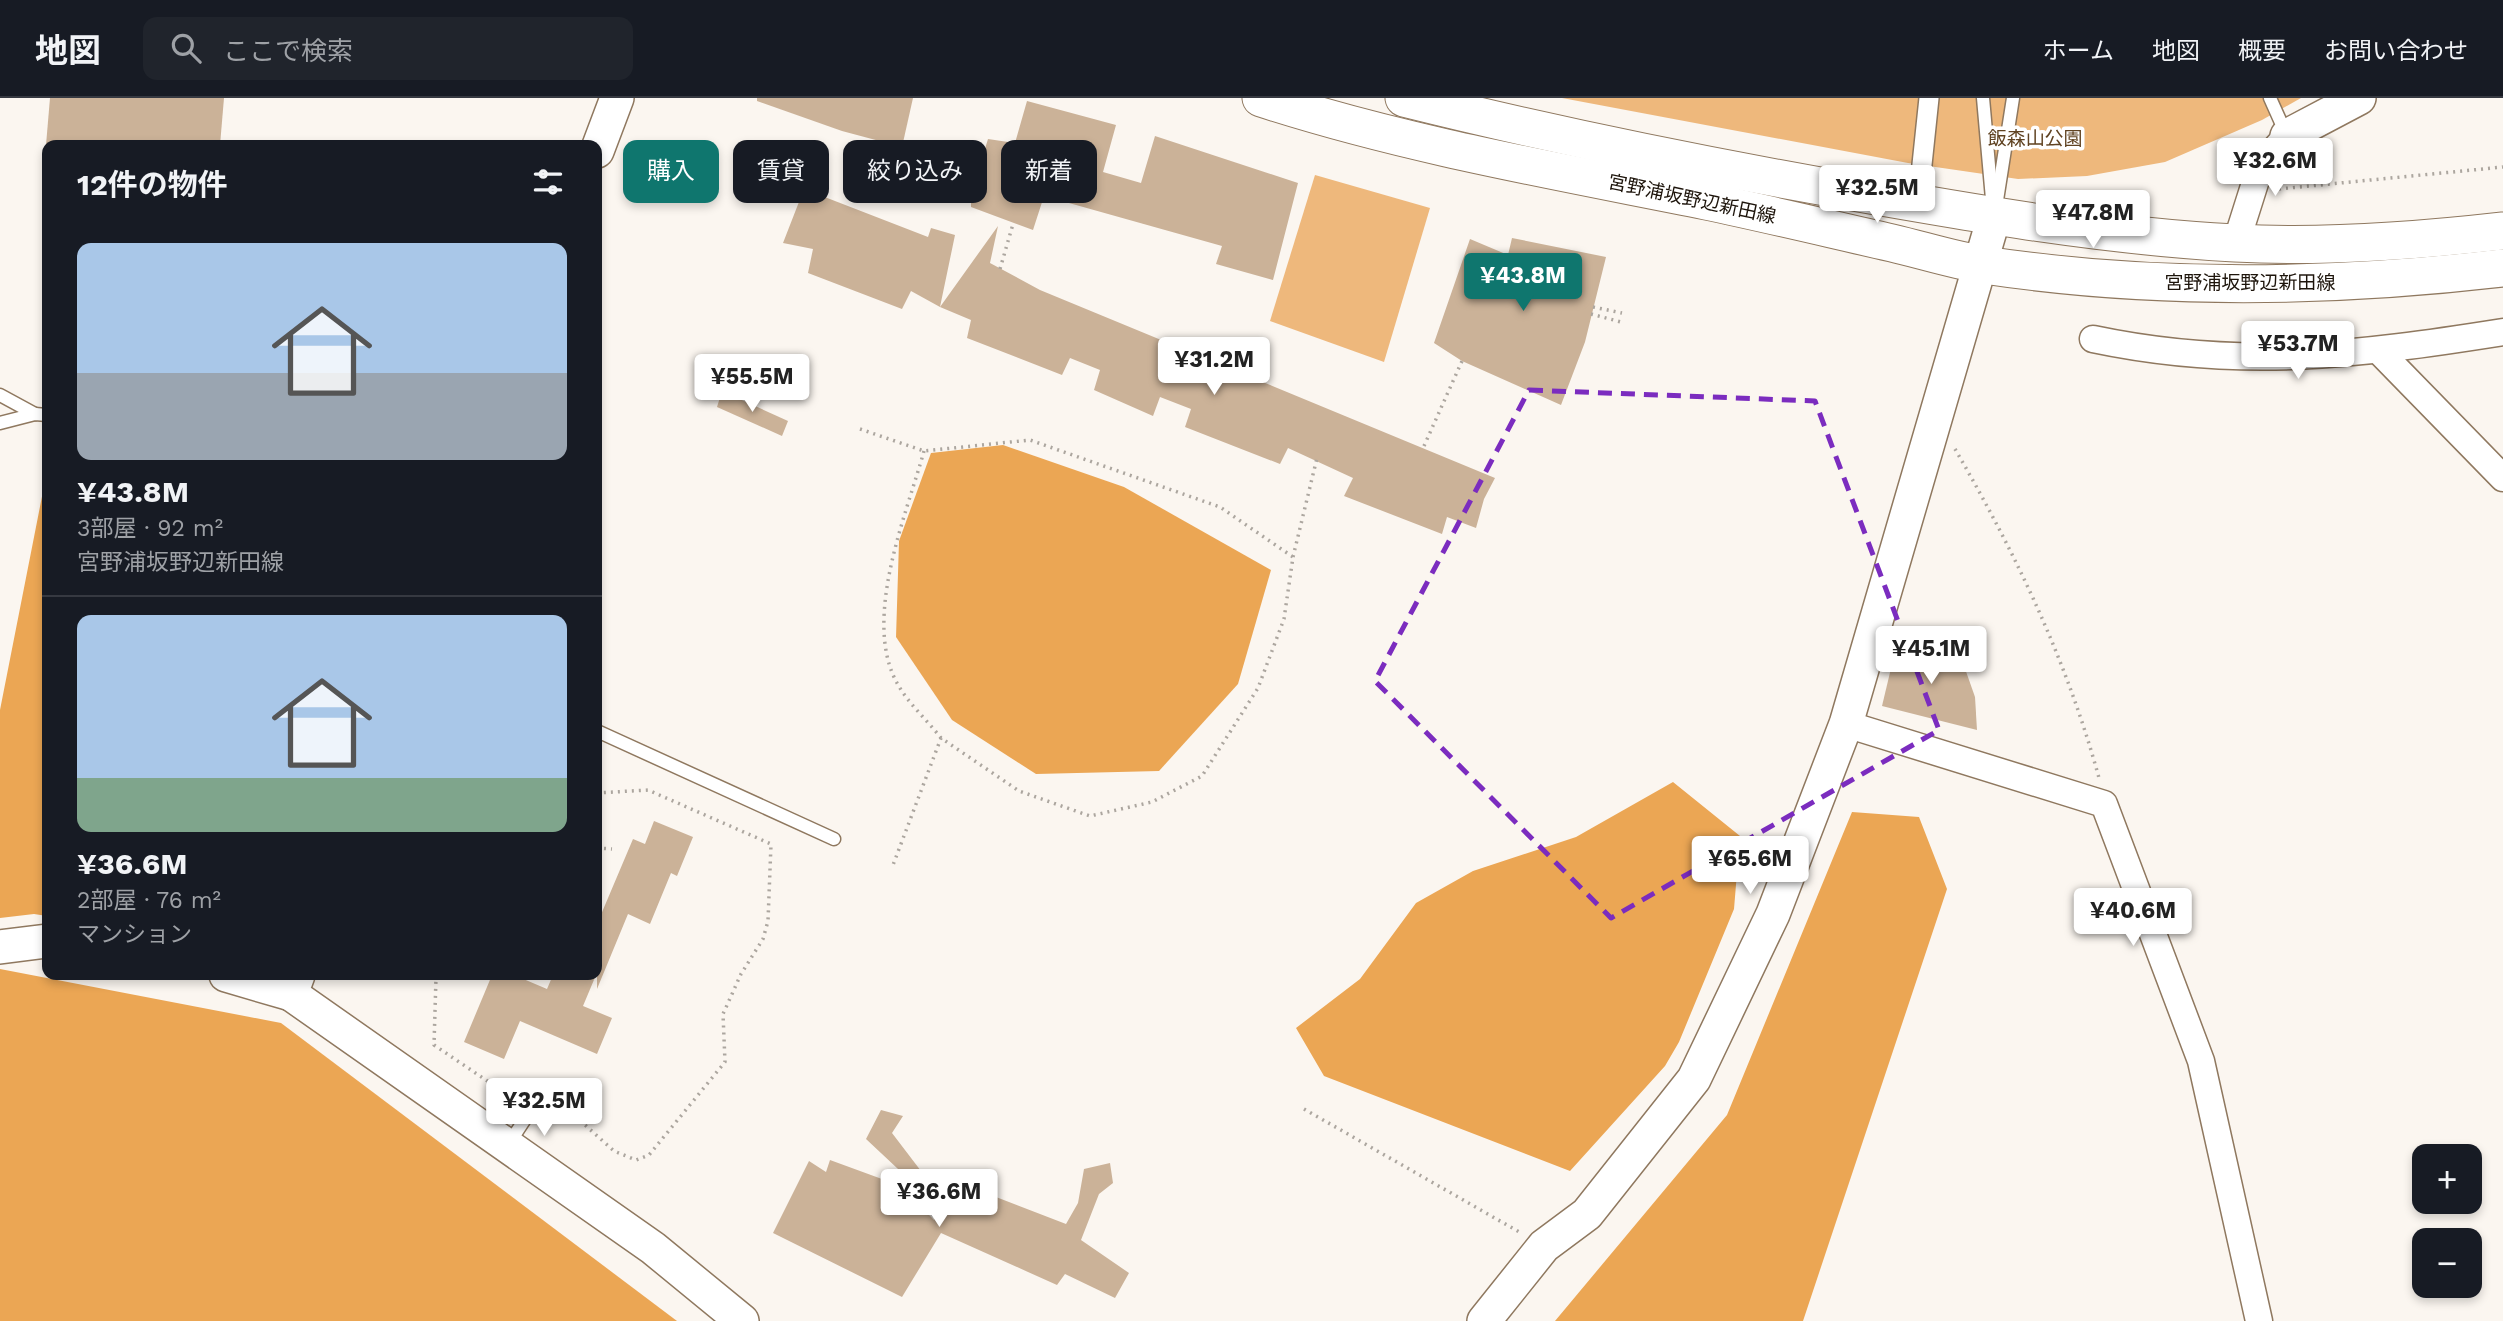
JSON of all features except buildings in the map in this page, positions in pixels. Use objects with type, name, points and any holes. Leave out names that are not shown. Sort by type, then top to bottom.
[{"type":"main road","name":"宮野浦坂野辺新田線","points":[[1261,98],[1306,112],[1482,156],[1760,212],[1981,264],[2099,279],[2200,284],[2330,282],[2503,268]]},
{"type":"main road","name":"宮野浦坂野辺新田線","points":[[1404,98],[1492,120],[1757,174],[1994,217],[2236,243],[2350,242],[2503,231]]},
{"type":"street","points":[[601,140],[617,98]]},
{"type":"street","points":[[1921,174],[1929,98]]},
{"type":"street","points":[[2236,243],[2261,164],[2287,136],[2359,98]]},
{"type":"street","points":[[1484,1321],[1544,1246],[1587,1214],[1694,1079],[1773,914],[1846,724],[1994,217]]},
{"type":"street","points":[[2093,339],[2139,348],[2214,356],[2309,358],[2380,352],[2503,332]]},
{"type":"street","points":[[2380,352],[2503,478]]},
{"type":"street","points":[[1846,724],[2104,804],[2201,1060],[2259,1321]]},
{"type":"street","points":[[0,947],[42,942]]},
{"type":"street","points":[[264,980],[294,984],[508,1146],[653,1248],[742,1321]]},
{"type":"lane","points":[[1983,98],[1994,217]]},
{"type":"lane","points":[[1994,217],[2013,98]]},
{"type":"lane","points":[[2270,98],[2287,136]]},
{"type":"lane","points":[[0,394],[41,415]]},
{"type":"lane","points":[[0,423],[41,415]]},
{"type":"lane","points":[[602,734],[834,839]]},
{"type":"lane","points":[[508,1146],[531,1110]]},
{"type":"path","points":[[2253,191],[2503,167]]},
{"type":"path","points":[[1000,269],[1013,224]]},
{"type":"path","points":[[1593,307],[1622,313]]},
{"type":"path","points":[[1591,314],[1621,322]]},
{"type":"path","points":[[1424,446],[1462,361]]},
{"type":"path","points":[[1935,425],[1961,461],[2039,606],[2087,737],[2104,804]]},
{"type":"path","points":[[860,429],[924,451],[1030,440],[1220,508],[1293,558]]},
{"type":"path","points":[[924,451],[883,606],[886,649],[896,682],[941,738],[1018,790],[1090,816],[1152,803],[1202,776],[1258,688],[1284,619],[1293,558],[1317,457]]},
{"type":"path","points":[[893,865],[941,738]]},
{"type":"path","points":[[436,980],[434,1045],[531,1110],[575,1116],[614,1151],[636,1160],[649,1155],[725,1062],[723,1014],[741,974],[763,939],[768,921],[771,844],[648,790],[602,793]]},
{"type":"path","points":[[602,848],[612,849]]},
{"type":"path","points":[[1304,1109],[1544,1246]]},
{"type":"highlighted area","points":[[1529,390],[1815,401],[1939,730],[1611,918],[1375,681]]},
{"type":"green space","name":"飯森山公園","points":[[1562,98],[2301,98],[2262,120],[2165,162],[2087,176],[2018,179],[1908,163]]},
{"type":"green space","points":[[1315,175],[1430,208],[1384,362],[1270,321]]},
{"type":"shaded area","points":[[1003,445],[1124,487],[1271,570],[1238,684],[1159,771],[1036,774],[952,720],[896,637],[899,541],[931,453]]},
{"type":"shaded area","points":[[42,496],[42,915],[0,918],[0,710]]},
{"type":"shaded area","points":[[1673,782],[1740,836],[1734,909],[1679,1042],[1665,1066],[1570,1171],[1324,1076],[1296,1028],[1360,979],[1416,903],[1473,871],[1576,837]]},
{"type":"shaded area","points":[[1852,812],[1919,817],[1947,889],[1803,1321],[1555,1321],[1727,1115]]},
{"type":"shaded area","points":[[0,969],[42,977],[42,980],[57,980],[281,1023],[677,1321],[0,1321]]}]
